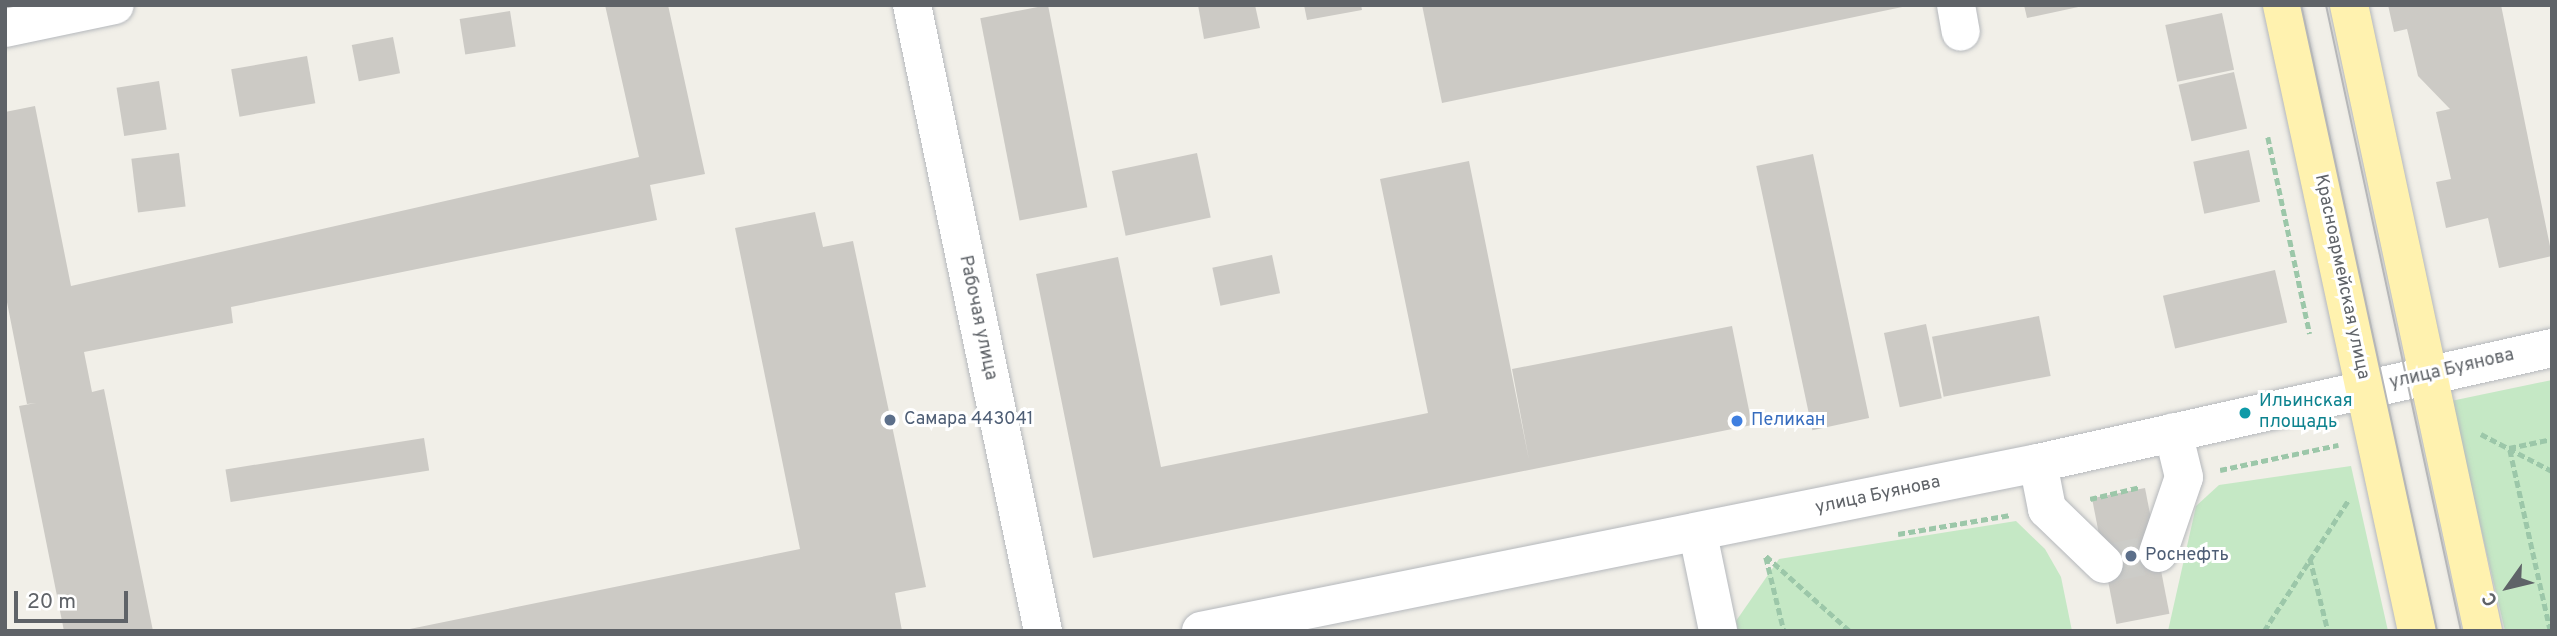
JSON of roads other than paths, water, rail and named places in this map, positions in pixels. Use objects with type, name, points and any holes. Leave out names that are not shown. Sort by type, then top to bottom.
[{"type":"main road","name":"Красноармейская улица","points":[[2283,5],[2417,631]]},
{"type":"main road","points":[[2349,5],[2483,631]]},
{"type":"street","points":[[5,28],[115,5]]},
{"type":"street","name":"Рабочая улица","points":[[912,5],[1043,631]]},
{"type":"street","name":"улица Буянова","points":[[1201,631],[1698,534],[2038,463],[2552,348]]},
{"type":"street","points":[[2158,553],[2184,477],[2173,432]]},
{"type":"street","points":[[2038,463],[2047,509],[2105,564]]},
{"type":"street","points":[[1698,534],[1718,631]]},
{"type":"tunnel","points":[[2104,564],[2158,553]]},
{"type":"tram line","points":[[2301,5],[2437,631]]},
{"type":"tram line","points":[[2326,5],[2461,631]]},
{"type":"place","name":"Ильинская площадь","points":[[2245,413]]},
{"type":"place","name":"Самара 443041","points":[[890,420]]},
{"type":"place","name":"Пеликан","points":[[1737,421]]},
{"type":"place","name":"Роснефть","points":[[2131,556]]}]
